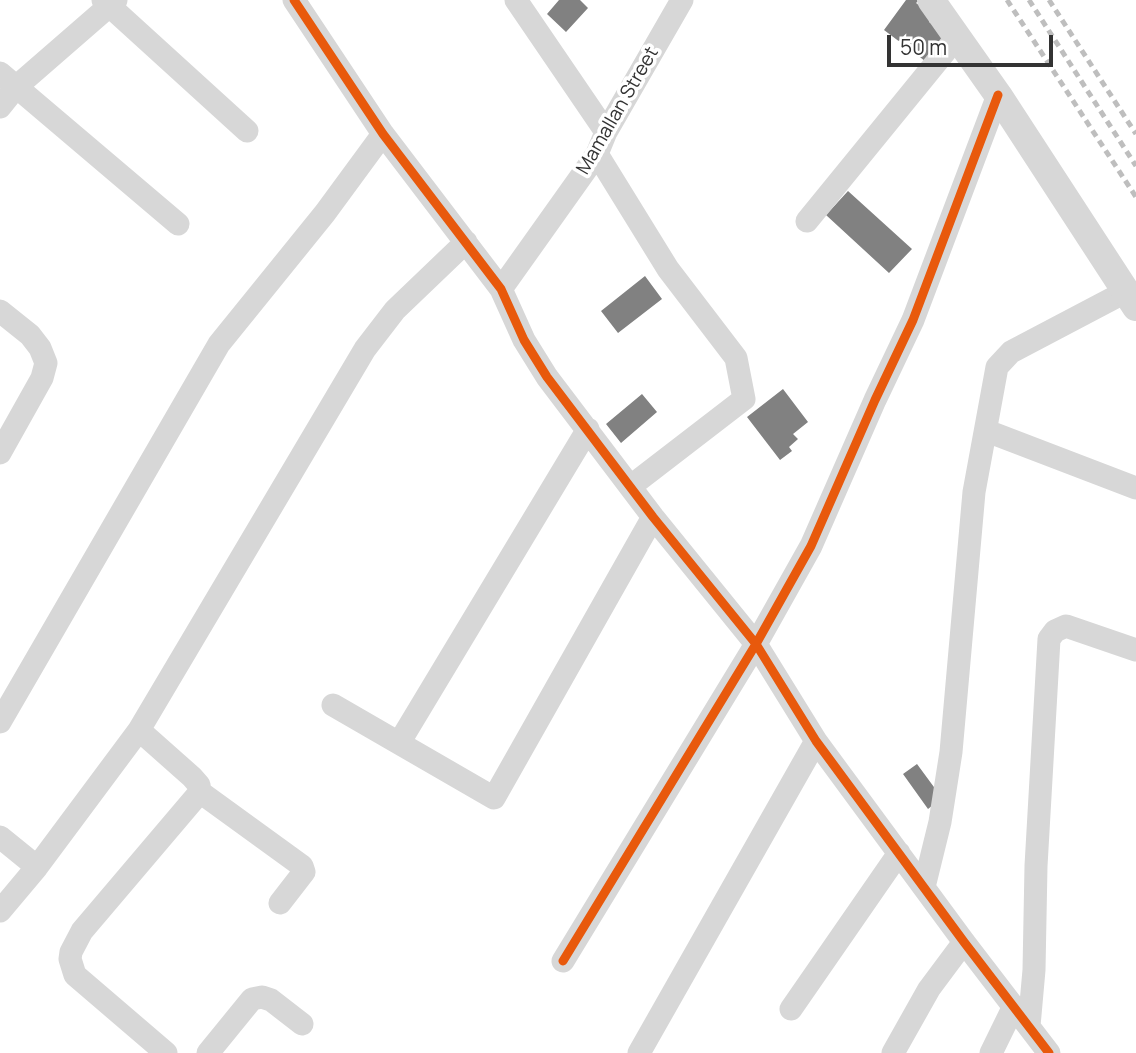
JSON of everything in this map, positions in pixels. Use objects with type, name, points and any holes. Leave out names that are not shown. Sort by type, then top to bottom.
[{"type":"street","points":[[294,0],[383,134],[501,289],[524,340],[541,368],[653,517],[757,644],[816,741],[1049,1053]]},
{"type":"street","points":[[516,0],[606,132]]},
{"type":"street","name":"Mamallan Street","points":[[501,289],[597,154],[606,132],[682,0]]},
{"type":"street","points":[[924,887],[940,822],[951,751],[974,492],[997,367],[1011,352],[1130,300],[998,95],[931,0]]},
{"type":"street","points":[[0,107],[8,80],[110,2],[247,131]]},
{"type":"street","points":[[807,221],[957,37]]},
{"type":"street","points":[[8,80],[178,224]]},
{"type":"street","points":[[563,961],[757,644],[811,546],[875,400],[914,320],[998,95]]},
{"type":"street","points":[[0,722],[219,344],[325,213],[383,134]]},
{"type":"street","points":[[597,154],[668,270],[736,358],[744,399],[631,486]]},
{"type":"street","points":[[0,911],[37,867],[139,730],[365,349],[395,310],[466,242]]},
{"type":"street","points":[[0,453],[42,378],[46,363],[40,348],[30,335],[1,313]]},
{"type":"street","points":[[399,743],[588,429]]},
{"type":"street","points":[[987,431],[1136,488]]},
{"type":"street","points":[[333,705],[494,798],[653,517]]},
{"type":"street","points":[[1029,1026],[1034,970],[1036,866],[1049,639],[1055,631],[1066,626],[1136,650]]},
{"type":"street","points":[[139,730],[199,785],[200,792],[302,866],[304,872],[280,903]]},
{"type":"street","points":[[639,1053],[816,741]]},
{"type":"street","points":[[166,1053],[75,975],[71,967],[71,952],[82,931],[200,792]]},
{"type":"street","points":[[0,837],[37,867]]},
{"type":"street","points":[[790,1009],[899,853]]},
{"type":"street","points":[[893,1053],[929,989],[964,942]]},
{"type":"street","points":[[208,1053],[252,999],[271,999],[302,1024]]},
{"type":"street","points":[[991,1053],[1014,1006]]},
{"type":"building","points":[[559,0],[580,0],[588,8],[566,32],[547,14]]},
{"type":"building","points":[[906,0],[919,0],[916,3],[926,10],[931,19],[929,22],[944,36],[925,61],[884,30]]},
{"type":"building","points":[[848,191],[912,249],[889,273],[826,215]]},
{"type":"building","points":[[645,276],[662,299],[618,333],[601,311]]},
{"type":"building","points":[[783,389],[808,422],[793,434],[798,439],[789,447],[792,451],[780,460],[747,417]]},
{"type":"building","points":[[642,394],[657,412],[621,443],[606,424]]},
{"type":"building","points":[[917,764],[942,798],[928,809],[903,774]]},
{"type":"railway","points":[[1007,0],[1136,197]]},
{"type":"railway","points":[[1029,0],[1136,166]]},
{"type":"railway","points":[[1049,0],[1136,134]]},
{"type":"cycle path","points":[[294,0],[383,134],[501,289],[524,340],[547,377],[653,517],[756,644],[816,741],[1049,1053]]},
{"type":"cycle path","points":[[563,961],[756,644],[811,546],[913,320],[998,95]]}]
